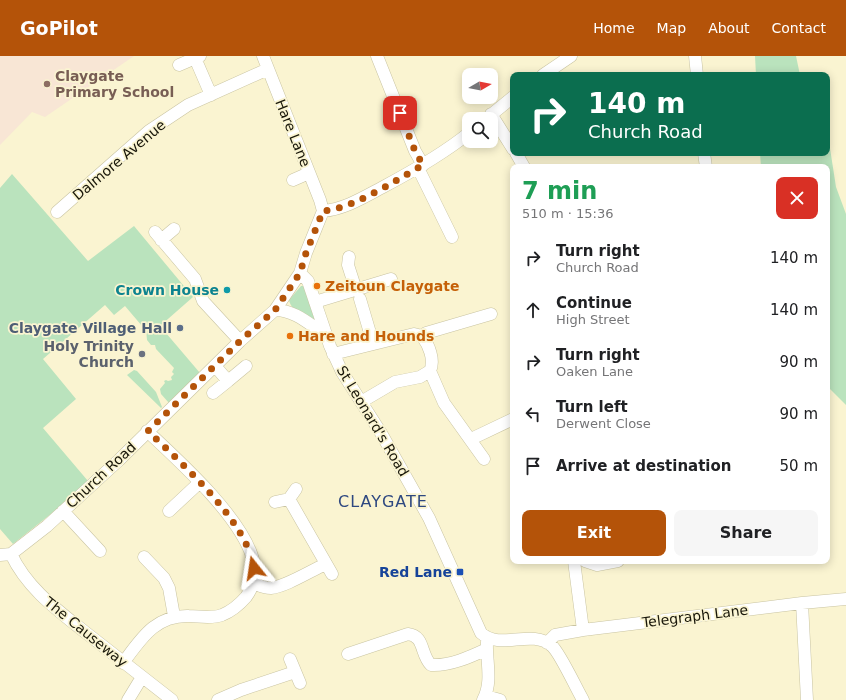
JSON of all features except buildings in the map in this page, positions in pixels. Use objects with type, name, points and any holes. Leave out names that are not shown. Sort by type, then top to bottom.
[{"type":"street","name":"Hare Lane","points":[[263,56],[323,211]]},
{"type":"street","points":[[377,56],[446,233]]},
{"type":"street","points":[[547,72],[571,56]]},
{"type":"street","points":[[695,56],[697,72]]},
{"type":"street","points":[[180,65],[197,57],[211,95]]},
{"type":"street","name":"Dalmore Avenue","points":[[57,212],[149,131],[188,105],[268,69]]},
{"type":"street","points":[[494,112],[510,99]]},
{"type":"street","points":[[498,130],[510,145]]},
{"type":"street","points":[[323,211],[333,210],[357,200],[444,152],[462,138]]},
{"type":"street","points":[[292,180],[309,173]]},
{"type":"street","name":"Church Road","points":[[6,554],[35,536],[63,511],[118,460],[240,341],[275,310],[300,273],[306,253],[323,211]]},
{"type":"street","points":[[174,229],[158,236],[195,279],[203,301],[240,341]]},
{"type":"street","points":[[349,256],[348,265],[373,343]]},
{"type":"street","name":"St Leonard's Road","points":[[300,273],[308,281],[333,354],[342,372],[381,433],[426,512],[477,626],[487,643]]},
{"type":"street","points":[[316,302],[358,294],[391,279]]},
{"type":"street","points":[[275,310],[282,310],[296,314],[311,326],[326,335]]},
{"type":"street","points":[[422,336],[432,331],[491,314]]},
{"type":"street","points":[[333,354],[414,334],[422,336],[427,342],[430,350],[432,367],[430,371],[444,402],[484,459]]},
{"type":"street","points":[[215,366],[228,381]]},
{"type":"street","points":[[213,393],[246,366]]},
{"type":"street","points":[[361,402],[395,382],[420,376],[430,371]]},
{"type":"street","points":[[471,440],[510,420]]},
{"type":"street","points":[[123,663],[143,636],[152,627],[163,620],[174,616],[211,617],[231,611],[241,602],[254,583],[253,558],[248,546],[236,526],[200,483],[148,431]]},
{"type":"street","points":[[169,511],[200,483]]},
{"type":"street","points":[[275,502],[289,499],[296,489]]},
{"type":"street","points":[[289,499],[332,574]]},
{"type":"street","points":[[63,511],[100,551]]},
{"type":"street","name":"The Causeway","points":[[6,554],[33,588],[50,604],[123,663],[172,700]]},
{"type":"street","points":[[146,564],[164,578],[169,588],[174,616]]},
{"type":"street","points":[[254,583],[263,587],[272,588],[282,585],[326,564]]},
{"type":"street","points":[[574,564],[583,630]]},
{"type":"street","name":"Telegraph Lane","points":[[547,643],[555,635],[583,630],[846,599]]},
{"type":"street","points":[[802,603],[807,700]]},
{"type":"street","points":[[348,654],[408,634],[414,634],[418,638],[426,659],[431,665],[441,666],[460,660],[487,643],[495,640],[532,638],[553,646],[582,700]]},
{"type":"street","points":[[487,643],[489,672],[484,698],[500,700]]},
{"type":"street","points":[[290,659],[300,683]]},
{"type":"street","points":[[218,700],[241,690],[295,672]]},
{"type":"street","points":[[128,700],[142,677]]},
{"type":"shaded area","name":"Claygate Primary School","points":[[0,56],[134,56],[45,117],[32,112],[0,145]]},
{"type":"green space","points":[[755,56],[796,56],[799,72],[756,72]]},
{"type":"green space","points":[[830,148],[836,187],[846,214],[846,405],[830,389],[830,164],[761,164],[760,156],[830,156]]},
{"type":"green space","points":[[12,174],[88,261],[134,226],[193,297],[160,326],[200,373],[169,403],[161,394],[160,389],[165,383],[164,381],[172,380],[171,377],[174,374],[172,372],[174,368],[156,349],[155,345],[151,345],[147,340],[146,329],[142,329],[142,326],[125,306],[114,315],[105,305],[43,359],[76,399],[43,428],[88,481],[61,506],[13,544],[0,529],[0,188]]},
{"type":"green space","points":[[301,286],[304,286],[317,320],[314,322],[299,313],[290,304],[289,300]]},
{"type":"green space","points":[[134,370],[137,371],[156,392],[162,407],[161,408],[127,375]]},
{"type":"place","name":"Claygate Primary School","points":[[47,84]]},
{"type":"place","name":"Zeitoun Claygate","points":[[317,286]]},
{"type":"place","name":"Crown House","points":[[227,290]]},
{"type":"place","name":"Claygate Village Hall","points":[[180,328]]},
{"type":"place","name":"Hare and Hounds","points":[[290,336]]},
{"type":"place","name":"Holy Trinity Church","points":[[142,354]]},
{"type":"place","name":"Red Lane","points":[[460,572]]},
{"type":"district","name":"CLAYGATE","points":[[383,501]]},
{"type":"route","points":[[254,568],[253,558],[248,546],[236,526],[223,509],[210,493],[148,431],[240,341],[275,310],[286,296],[300,273],[306,253],[323,211],[333,210],[363,198],[423,165],[415,151],[400,113]]}]
